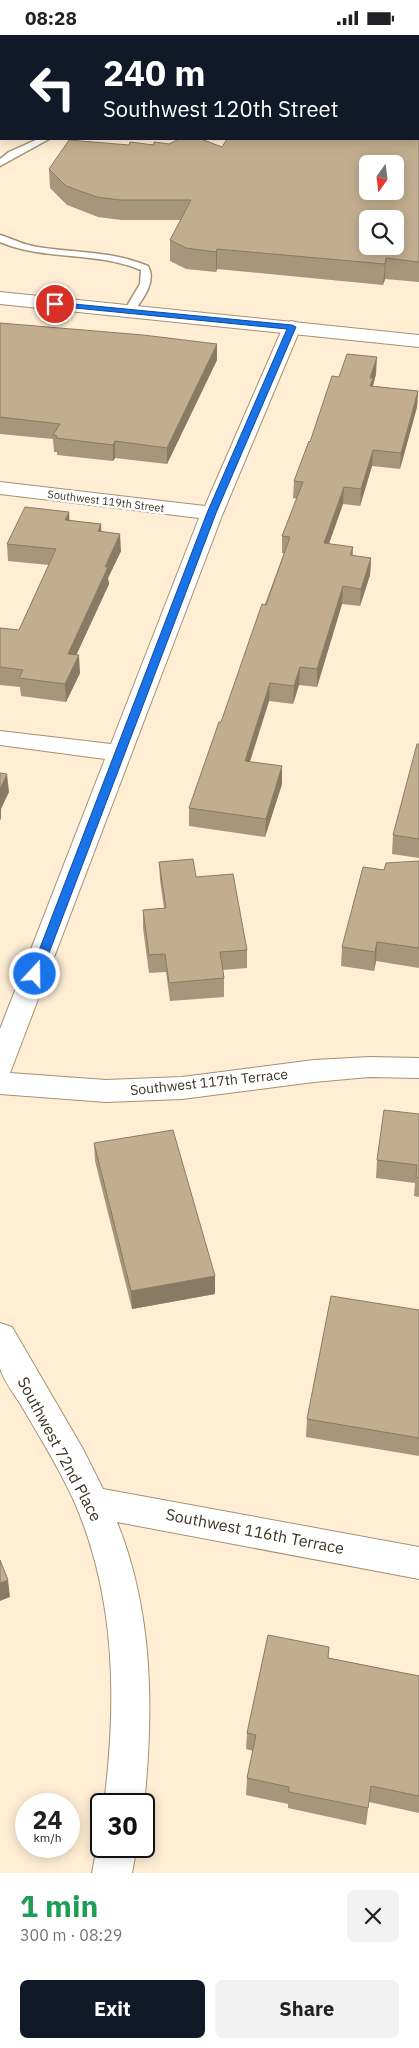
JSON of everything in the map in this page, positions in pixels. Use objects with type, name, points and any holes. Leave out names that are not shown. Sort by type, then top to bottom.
[{"type":"street","points":[[0,298],[419,339]]},
{"type":"street","points":[[0,1066],[212,513],[292,327]]},
{"type":"street","name":"Southwest 119th Street","points":[[0,488],[212,513]]},
{"type":"street","points":[[0,738],[120,753]]},
{"type":"street","name":"Southwest 117th Terrace","points":[[0,1083],[106,1091],[182,1088],[323,1070],[369,1067],[419,1068]]},
{"type":"street","name":"Southwest 72nd Place","points":[[0,1336],[48,1419],[92,1502],[110,1549],[120,1591],[130,1681],[131,1741],[125,1793]]},
{"type":"street","name":"Southwest 116th Terrace","points":[[92,1502],[419,1563]]},
{"type":"street","points":[[112,1873],[115,1858]]},
{"type":"lane","points":[[0,163],[20,150],[43,140]]},
{"type":"lane","points":[[0,238],[21,246],[77,255],[126,260],[145,268],[148,272],[147,280],[129,311]]},
{"type":"building","points":[[69,140],[129,145],[130,142],[154,145],[154,142],[169,144],[177,140],[204,140],[222,147],[226,140],[419,140],[419,262],[386,258],[385,264],[217,249],[216,252],[186,248],[170,240],[191,200],[120,200],[97,197],[66,186],[49,169]]},
{"type":"building","points":[[0,323],[143,335],[217,344],[167,448],[115,441],[113,445],[56,438],[57,436],[53,435],[60,424],[0,417]]},
{"type":"building","points":[[347,354],[377,357],[370,378],[373,378],[370,386],[418,391],[401,453],[373,450],[361,489],[344,487],[324,543],[353,547],[350,555],[371,558],[361,589],[343,586],[317,669],[300,667],[294,686],[270,683],[245,761],[282,766],[266,819],[189,808],[262,604],[266,605],[290,537],[282,536],[303,482],[294,481],[310,442],[332,376],[339,377]]},
{"type":"building","points":[[25,507],[69,512],[65,520],[101,524],[98,531],[120,534],[105,567],[108,567],[68,654],[79,655],[65,684],[19,678],[23,670],[0,667],[0,628],[19,630],[56,549],[7,544]]},
{"type":"building","points":[[417,744],[419,744],[419,839],[393,835]]},
{"type":"building","points":[[0,773],[7,774],[0,789]]},
{"type":"building","points":[[193,859],[196,877],[233,874],[247,950],[220,952],[224,978],[169,983],[165,954],[149,955],[143,910],[166,908],[159,862]]},
{"type":"building","points":[[419,861],[419,948],[377,942],[375,952],[342,947],[363,867],[384,870],[386,863]]},
{"type":"building","points":[[384,1110],[419,1114],[419,1178],[416,1177],[417,1165],[377,1160]]},
{"type":"building","points":[[173,1130],[215,1276],[131,1291],[94,1143]]},
{"type":"building","points":[[331,1296],[419,1310],[419,1438],[307,1419]]},
{"type":"building","points":[[0,1560],[8,1580],[0,1583]]},
{"type":"building","points":[[268,1635],[329,1647],[328,1658],[419,1676],[419,1796],[371,1786],[368,1808],[289,1792],[289,1787],[247,1778],[256,1735],[247,1733]]},
{"type":"route","points":[[35,974],[212,513],[292,327],[55,304]]}]
